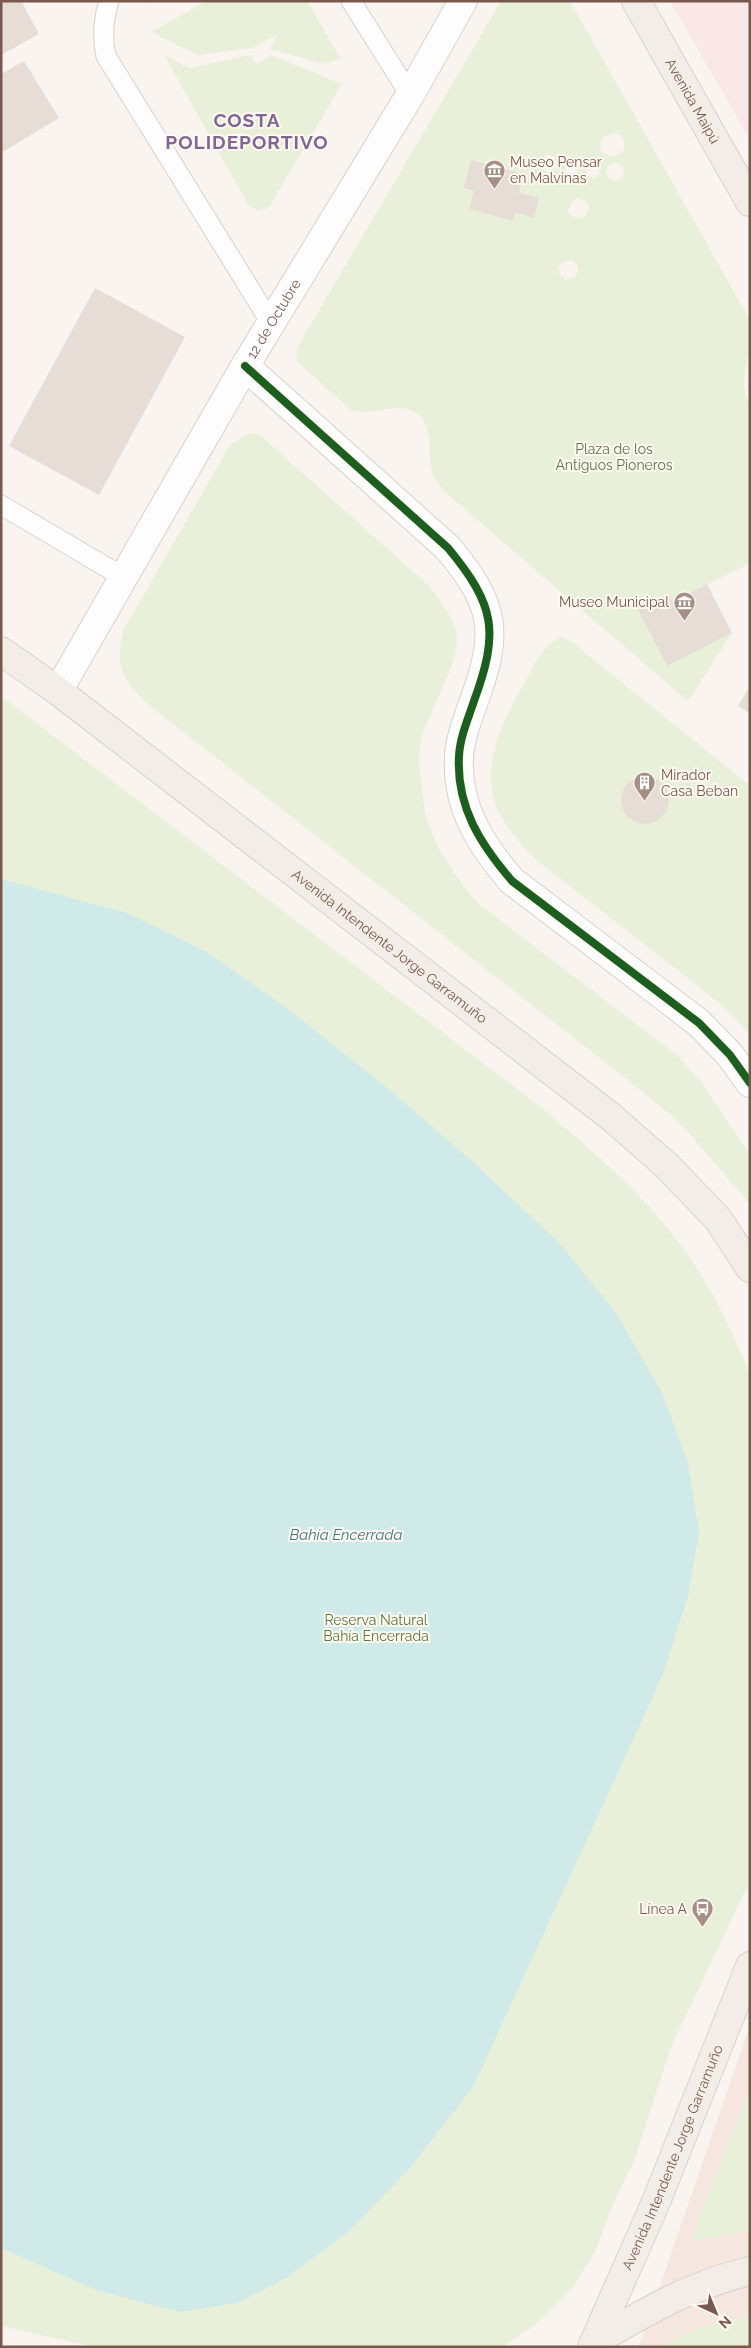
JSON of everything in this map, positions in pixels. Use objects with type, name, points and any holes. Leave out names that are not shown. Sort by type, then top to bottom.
[{"type":"main road","name":"Avenida Maipú","points":[[636,1],[750,202]]},
{"type":"main road","name":"Avenida Intendente Jorge Garramuño","points":[[1,651],[58,691],[610,1116],[666,1165],[718,1219],[750,1268]]},
{"type":"main road","name":"Avenida Intendente Jorge Garramuño","points":[[591,2345],[656,2202],[750,1966]]},
{"type":"main road","points":[[591,2345],[663,2302],[694,2288],[749,2271]]},
{"type":"street","name":"12 de Octubre","points":[[58,691],[271,323],[410,95],[463,1]]},
{"type":"street","points":[[246,366],[448,548],[470,574],[490,625],[490,646],[486,667],[462,735],[459,755],[459,780],[463,804],[475,832],[491,856],[512,882],[698,1022],[730,1055],[750,1083]]},
{"type":"lane","points":[[109,1],[105,14],[102,40],[106,56],[271,323]]},
{"type":"lane","points":[[352,1],[410,95]]},
{"type":"lane","points":[[1,505],[123,577]]},
{"type":"shaded area","points":[[670,1],[750,1],[750,140]]},
{"type":"shaded area","points":[[750,2025],[750,2347],[637,2347],[641,2341]]},
{"type":"green space","points":[[207,1],[307,1],[341,59],[324,64],[270,49],[278,34],[253,48],[197,55],[151,32]]},
{"type":"green space","name":"Plaza de los Antiguos Pioneros","points":[[501,1],[570,1],[750,320],[750,344],[744,385],[750,405],[750,563],[673,602],[669,594],[638,610],[667,666],[732,633],[688,701],[447,494],[437,483],[433,475],[427,429],[424,421],[418,415],[403,408],[365,412],[349,409],[298,362],[296,354],[298,346]],"holes":[[[615,133],[622,137],[625,144],[623,152],[612,157],[602,152],[600,144],[603,137]],[[550,155],[555,157],[558,166],[552,172],[546,172],[540,164],[544,156]],[[471,160],[524,174],[519,193],[539,199],[534,218],[515,212],[512,221],[469,209],[474,191],[464,188]],[[572,161],[577,163],[579,169],[572,175],[566,172],[565,168],[568,162]],[[614,163],[620,164],[624,171],[622,177],[617,181],[611,180],[606,173],[607,167]],[[590,164],[596,164],[600,172],[597,177],[593,178],[587,174],[586,169]],[[578,198],[585,201],[589,207],[585,217],[579,219],[570,215],[568,210],[572,201]],[[572,260],[577,265],[578,272],[575,277],[566,280],[559,273],[559,267],[562,262]]]},
{"type":"green space","points":[[164,55],[189,68],[250,55],[256,64],[271,55],[342,84],[269,207],[259,211],[249,206]]},
{"type":"green space","points":[[250,433],[259,434],[428,585],[444,606],[456,630],[457,643],[450,671],[424,732],[419,755],[425,814],[435,841],[455,874],[479,904],[678,1056],[702,1083],[750,1155],[750,1204],[683,1126],[648,1096],[145,702],[130,684],[125,676],[120,660],[124,629],[230,445]]},
{"type":"green space","points":[[562,637],[572,642],[750,786],[750,1035],[732,1015],[708,994],[531,856],[499,813],[492,789],[491,773],[497,740],[510,709],[536,661],[550,644]]},
{"type":"green space","name":"Bahía Encerrada","points":[[1,696],[542,1108],[596,1155],[647,1205],[689,1257],[719,1306],[736,1340],[750,1376],[750,1881],[671,2047],[635,2158],[609,2214],[596,2250],[571,2290],[539,2322],[502,2347],[95,2347],[1,2326]]},
{"type":"green space","points":[[750,2089],[750,2230],[690,2242]]},
{"type":"green space","points":[[750,2318],[750,2347],[663,2347],[683,2335],[715,2322]]},
{"type":"water","name":"Bahía Encerrada","points":[[1,879],[127,913],[205,951],[284,1006],[390,1090],[474,1163],[560,1244],[616,1313],[662,1393],[688,1463],[699,1532],[688,1596],[662,1677],[473,2087],[410,2168],[347,2233],[286,2278],[237,2303],[180,2312],[96,2290],[1,2248]]},
{"type":"building","points":[[1,1],[21,1],[39,34],[1,55]]},
{"type":"building","points":[[24,61],[59,118],[1,153],[1,74]]},
{"type":"building","name":"Museo Pensar en Malvinas","points":[[471,160],[524,174],[519,193],[539,198],[534,218],[515,212],[513,221],[469,209],[474,191],[464,188]]},
{"type":"building","points":[[95,288],[185,337],[99,495],[9,446]]},
{"type":"building","name":"Museo Municipal","points":[[707,584],[732,633],[667,666],[638,610],[669,594],[673,602]]},
{"type":"building","points":[[750,686],[750,713],[738,706]]},
{"type":"building","name":"Mirador Casa Beban","points":[[645,776],[654,778],[662,783],[667,791],[669,800],[667,809],[662,817],[654,822],[645,824],[636,822],[628,817],[623,809],[621,800],[623,791],[628,783],[636,778]]},
{"type":"cycle path","points":[[245,366],[448,548],[476,587],[484,604],[488,620],[489,638],[482,677],[461,742],[459,775],[466,808],[490,853],[512,881],[699,1023],[730,1055],[750,1083]]},
{"type":"place","name":"Museo Pensar en Malvinas","points":[[494,189]]},
{"type":"place","name":"Museo Municipal","points":[[685,621]]},
{"type":"place","name":"Mirador Casa Beban","points":[[645,802]]},
{"type":"place","name":"Línea A","points":[[703,1928]]},
{"type":"district","name":"COSTA POLIDEPORTIVO","points":[[247,131]]},
{"type":"park label","name":"Reserva Natural Bahía Encerrada","points":[[376,1628]]}]
